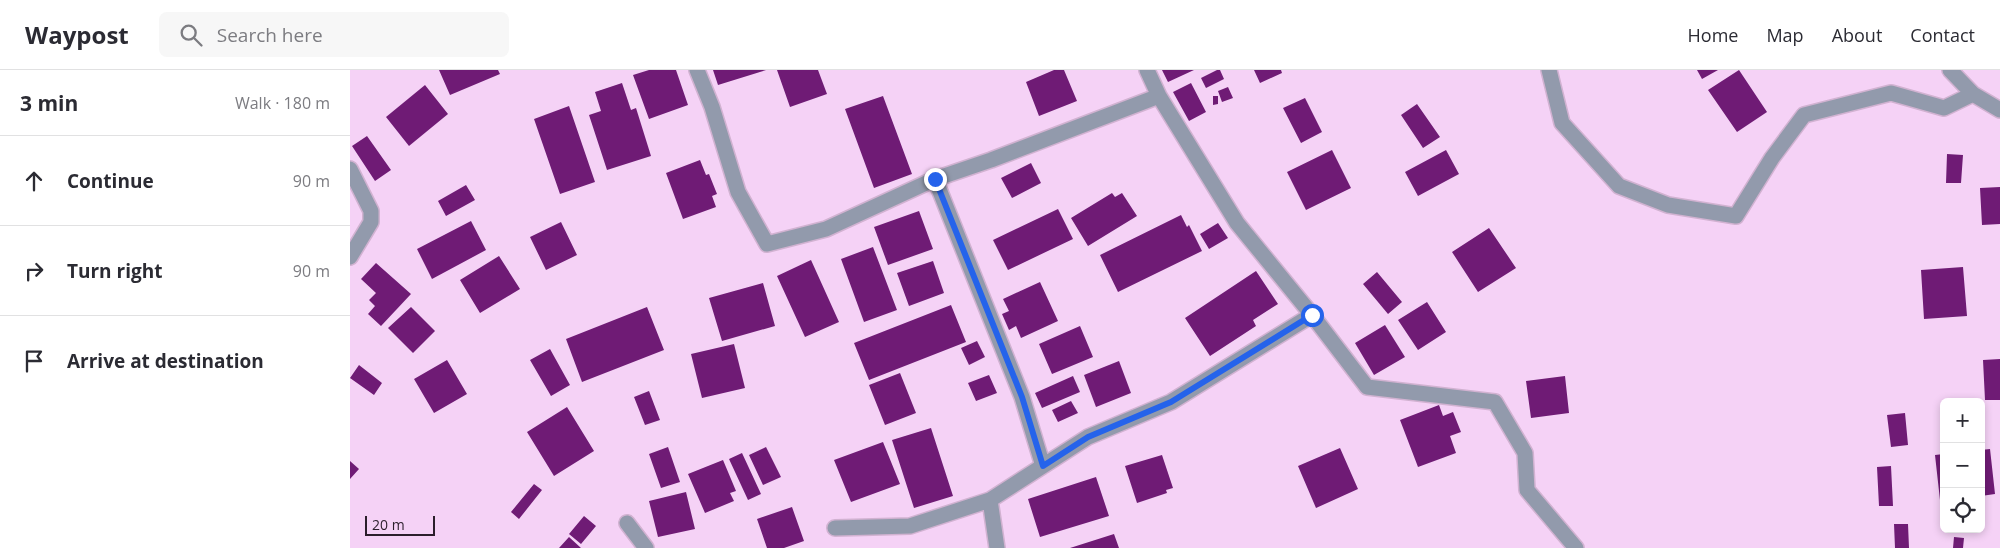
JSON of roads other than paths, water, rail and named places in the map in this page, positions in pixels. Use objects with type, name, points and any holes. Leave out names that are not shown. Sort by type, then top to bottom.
[{"type":"street","points":[[697,70],[712,107],[738,192],[767,244],[826,229],[935,179],[991,160],[1159,96]]},
{"type":"street","points":[[1148,70],[1159,96],[1237,223],[1312,315],[1367,387],[1495,402],[1524,453],[1527,490],[1576,548]]},
{"type":"street","points":[[1549,70],[1562,123],[1619,186],[1668,205],[1736,216],[1772,158],[1804,115],[1891,93],[1944,108],[1973,94]]},
{"type":"street","points":[[1950,70],[1973,94],[2000,110]]},
{"type":"street","points":[[350,169],[371,211],[371,222],[350,257]]},
{"type":"street","points":[[935,179],[1022,397],[1043,466]]},
{"type":"street","points":[[835,528],[910,526],[990,500],[1088,437],[1171,402],[1312,315]]},
{"type":"street","points":[[990,500],[997,548]]},
{"type":"street","points":[[627,523],[646,548]]}]
